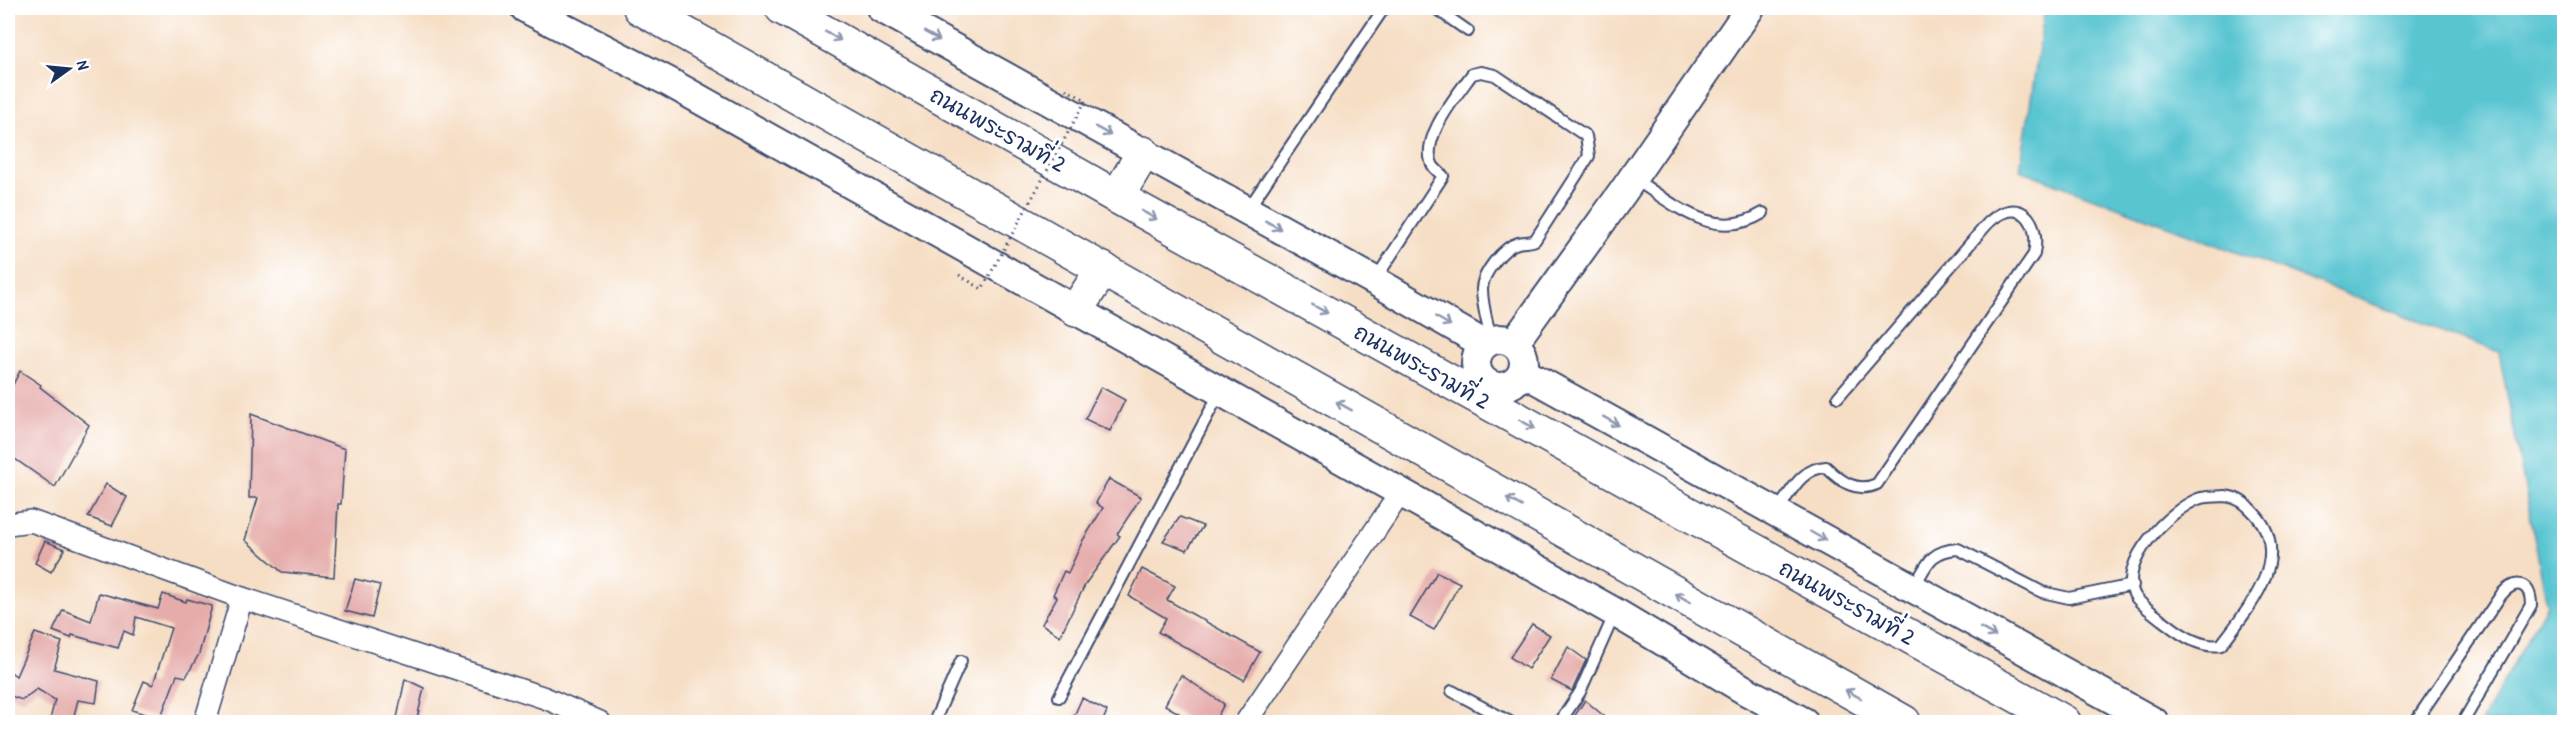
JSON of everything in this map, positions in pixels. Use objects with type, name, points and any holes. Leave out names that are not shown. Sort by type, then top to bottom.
[{"type":"highway","points":[[640,8],[1904,723]]},
{"type":"highway","name":"ถนนพระรามที่ 2","points":[[782,8],[1117,197],[1501,387],[2064,723]]},
{"type":"highway","points":[[1117,197],[1143,153]]},
{"type":"highway","points":[[1076,310],[1102,269]]},
{"type":"main road","points":[[525,8],[667,81],[1616,613],[1804,723]]},
{"type":"main road","points":[[881,8],[1375,281],[1496,342],[1523,356],[1501,387],[1482,380],[1475,366],[1479,350],[1496,342],[1633,178],[1750,8]]},
{"type":"main road","name":"ถนนพระรามที่ 2","points":[[1501,387],[1777,512],[1912,590],[2154,723]]},
{"type":"street","points":[[1246,723],[1401,492]]},
{"type":"street","points":[[8,524],[30,521],[242,598],[545,698],[600,723]]},
{"type":"street","points":[[205,723],[242,598]]},
{"type":"lane","points":[[1247,210],[1384,8]]},
{"type":"lane","points":[[1435,8],[1468,31]]},
{"type":"lane","points":[[1375,281],[1443,176],[1432,165],[1430,143],[1436,126],[1472,74],[1481,72],[1495,75],[1586,136],[1589,146],[1589,156],[1536,240],[1518,243],[1503,251],[1495,259],[1482,286],[1496,342]]},
{"type":"lane","points":[[1633,178],[1696,219],[1730,224],[1748,222],[1763,213]]},
{"type":"lane","points":[[1777,512],[1805,473],[1814,468],[1826,467],[1855,488],[1868,488],[1877,484],[2034,254],[2037,243],[2034,225],[2025,214],[2014,209],[2005,211],[1988,223],[1838,397]]},
{"type":"lane","points":[[1059,697],[1220,391]]},
{"type":"lane","points":[[2225,496],[2237,498],[2259,519],[2268,534],[2270,560],[2260,592],[2221,645],[2210,647],[2182,634],[2135,595],[2133,585],[2131,573],[2136,558],[2156,531],[2177,509],[2200,498],[2225,496]]},
{"type":"lane","points":[[1912,590],[1932,556],[1945,550],[1958,549],[2042,592],[2069,598],[2133,585]]},
{"type":"lane","points":[[2415,723],[2501,595],[2511,585],[2518,584],[2527,588],[2531,597],[2531,605],[2463,723]]},
{"type":"lane","points":[[1560,723],[1580,693],[1616,613]]},
{"type":"lane","points":[[934,723],[961,661]]},
{"type":"lane","points":[[1452,691],[1509,723]]},
{"type":"path","points":[[959,275],[982,289],[1086,100],[1063,88]]},
{"type":"water","points":[[2045,8],[2564,8],[2564,722],[2481,722],[2547,604],[2499,352],[2020,170]]},
{"type":"building","points":[[20,371],[41,385],[40,387],[89,425],[55,487],[8,454],[8,394]]},
{"type":"building","points":[[1101,387],[1125,400],[1110,431],[1085,419]]},
{"type":"building","points":[[251,414],[345,449],[341,504],[338,504],[334,577],[282,572],[245,540],[258,498],[249,498]]},
{"type":"building","points":[[1109,479],[1141,497],[1117,534],[1120,536],[1086,583],[1060,636],[1042,624],[1057,597],[1053,595],[1064,571],[1068,573],[1083,540],[1103,508],[1096,503]]},
{"type":"building","points":[[106,484],[127,497],[112,526],[88,517]]},
{"type":"building","points":[[1180,517],[1203,526],[1187,550],[1163,541]]},
{"type":"building","points":[[45,541],[65,549],[51,572],[35,563]]},
{"type":"building","points":[[1142,569],[1175,586],[1167,600],[1260,652],[1244,680],[1158,632],[1166,618],[1129,596]]},
{"type":"building","points":[[1437,572],[1460,583],[1434,630],[1410,617]]},
{"type":"building","points":[[355,579],[380,585],[372,618],[345,611]]},
{"type":"building","points":[[99,593],[158,609],[163,594],[186,602],[187,599],[212,606],[199,654],[186,677],[177,675],[160,719],[132,710],[144,681],[153,685],[171,628],[136,617],[133,635],[124,631],[118,648],[72,635],[71,638],[53,631],[63,610],[91,621]]},
{"type":"building","points":[[1532,624],[1550,635],[1528,669],[1510,657]]},
{"type":"building","points":[[35,633],[62,642],[54,669],[99,681],[96,703],[78,700],[72,723],[49,723],[55,700],[37,689],[22,700],[8,695],[8,670],[16,676]]},
{"type":"building","points":[[1568,647],[1586,660],[1572,691],[1551,680]]},
{"type":"building","points":[[1181,675],[1224,704],[1214,723],[1195,723],[1165,705]]},
{"type":"building","points":[[405,679],[424,688],[416,723],[396,723]]},
{"type":"building","points":[[1082,698],[1107,711],[1102,723],[1071,723]]},
{"type":"building","points":[[1585,700],[1612,723],[1570,723]]}]
